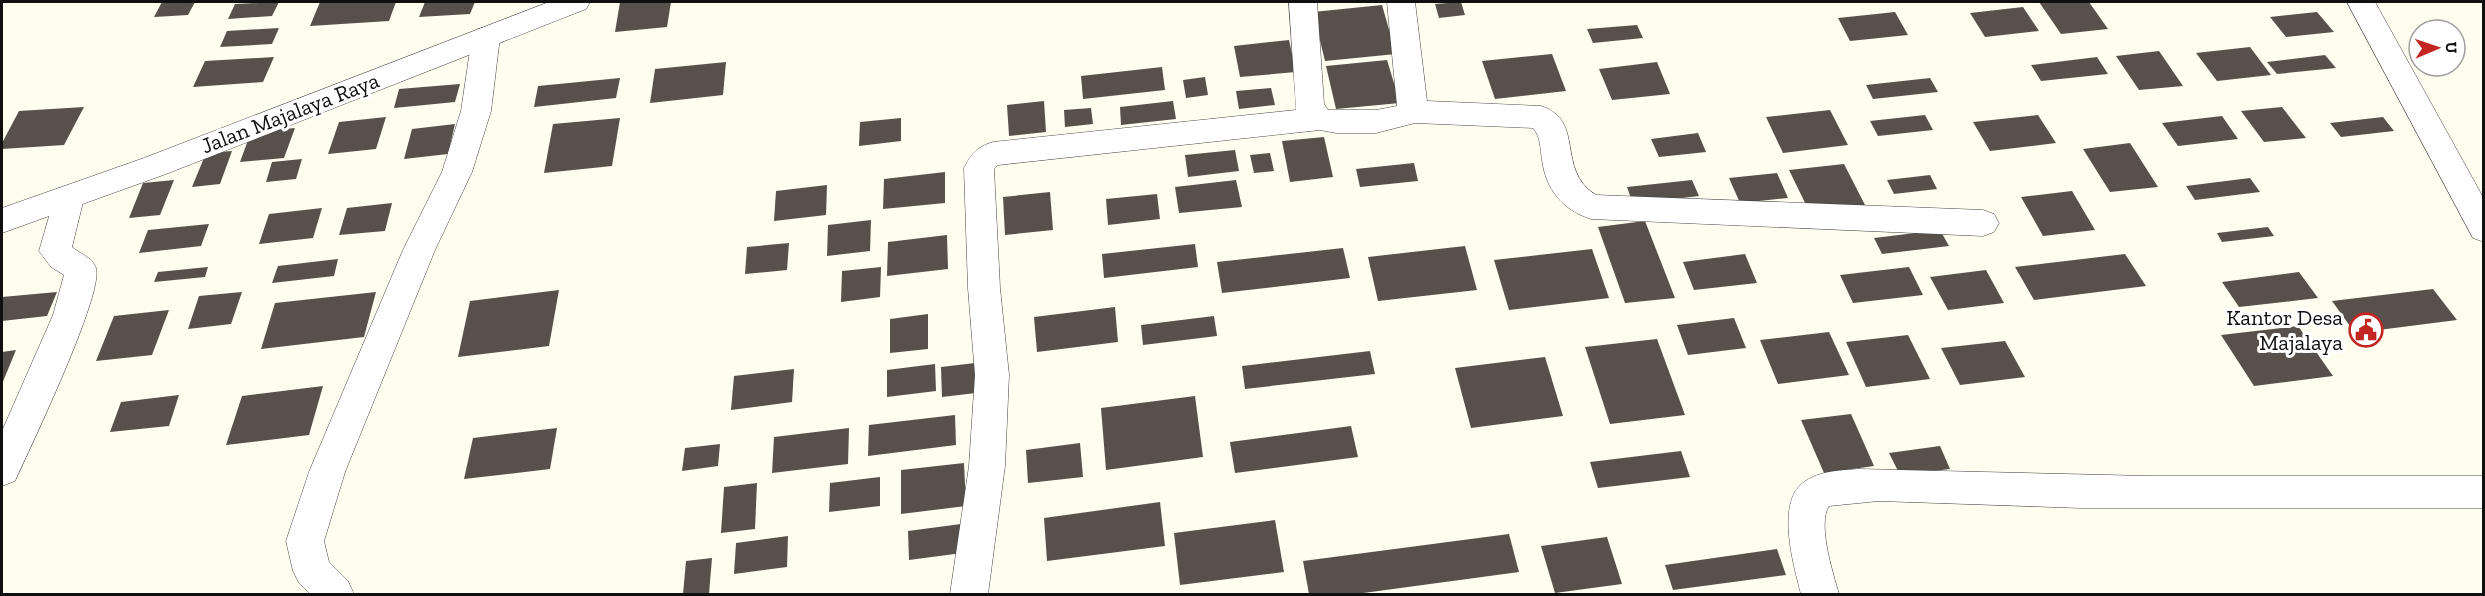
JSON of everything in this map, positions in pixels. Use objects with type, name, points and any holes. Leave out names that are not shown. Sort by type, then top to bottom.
[{"type":"street","name":"Jalan Majalaya Raya","points":[[2,222],[576,2]]},
{"type":"street","points":[[1303,2],[1310,110],[1320,119],[1328,122],[1395,119],[1409,112],[1534,114],[1542,117],[1550,126],[1563,185],[1578,201],[1591,207],[1983,223]]},
{"type":"street","points":[[1401,2],[1413,104],[1409,112]]},
{"type":"street","points":[[2361,2],[2484,229]]},
{"type":"street","points":[[335,594],[312,571],[305,541],[327,472],[419,250],[457,172],[476,111],[486,37]]},
{"type":"street","points":[[969,594],[987,466],[992,375],[984,288],[979,168],[986,158],[993,154],[1320,119]]},
{"type":"street","points":[[2,470],[70,315],[80,284],[80,269],[55,251],[68,198]]},
{"type":"street","points":[[1820,594],[1807,525],[1814,495],[1826,489],[1881,485],[2036,491],[2484,492]]},
{"type":"building","points":[[162,2],[195,2],[188,15],[154,17]]},
{"type":"building","points":[[279,2],[272,16],[228,19],[235,4]]},
{"type":"building","points":[[320,2],[396,2],[389,21],[310,26]]},
{"type":"building","points":[[425,2],[475,2],[470,14],[419,17]]},
{"type":"building","points":[[620,2],[671,2],[667,27],[615,32]]},
{"type":"building","points":[[1461,2],[1465,15],[1439,18],[1435,4]]},
{"type":"building","points":[[2039,2],[2089,2],[2108,29],[2061,34]]},
{"type":"building","points":[[1382,5],[1396,54],[1325,61],[1313,12]]},
{"type":"building","points":[[2023,7],[2039,31],[1985,37],[1970,13]]},
{"type":"building","points":[[1895,12],[1908,35],[1850,41],[1838,18]]},
{"type":"building","points":[[2317,12],[2334,32],[2286,37],[2270,17]]},
{"type":"building","points":[[1637,25],[1643,38],[1593,43],[1587,29]]},
{"type":"building","points":[[279,28],[272,44],[220,47],[227,31]]},
{"type":"building","points":[[1289,40],[1296,72],[1240,77],[1234,46]]},
{"type":"building","points":[[2250,47],[2271,75],[2217,81],[2196,53]]},
{"type":"building","points":[[2159,51],[2183,86],[2139,90],[2116,56]]},
{"type":"building","points":[[1552,54],[1566,91],[1495,99],[1482,61]]},
{"type":"building","points":[[2325,55],[2336,68],[2277,74],[2267,62]]},
{"type":"building","points":[[274,57],[263,82],[193,87],[205,61]]},
{"type":"building","points":[[2097,57],[2108,74],[2041,81],[2031,65]]},
{"type":"building","points":[[1387,60],[1400,103],[1336,109],[1326,66]]},
{"type":"building","points":[[726,62],[723,95],[650,103],[655,69]]},
{"type":"building","points":[[1657,62],[1670,94],[1612,100],[1599,69]]},
{"type":"building","points":[[1162,67],[1165,90],[1083,99],[1081,76]]},
{"type":"building","points":[[1205,77],[1208,95],[1186,98],[1183,80]]},
{"type":"building","points":[[620,78],[616,98],[534,107],[538,86]]},
{"type":"building","points":[[1930,78],[1938,92],[1873,99],[1866,85]]},
{"type":"building","points":[[460,84],[455,102],[394,108],[399,89]]},
{"type":"building","points":[[1271,88],[1275,105],[1239,109],[1236,91]]},
{"type":"building","points":[[1044,101],[1046,132],[1009,136],[1007,105]]},
{"type":"building","points":[[1173,101],[1176,119],[1121,125],[1120,107]]},
{"type":"building","points":[[84,107],[64,145],[2,149],[2,143],[19,111]]},
{"type":"building","points":[[2282,107],[2306,138],[2264,142],[2241,111]]},
{"type":"building","points":[[1091,108],[1093,124],[1065,127],[1064,110]]},
{"type":"building","points":[[1830,110],[1848,145],[1783,153],[1766,117]]},
{"type":"building","points":[[1925,115],[1933,130],[1878,136],[1870,121]]},
{"type":"building","points":[[2038,115],[2056,143],[1990,151],[1973,122]]},
{"type":"building","points":[[2222,116],[2238,139],[2178,146],[2162,123]]},
{"type":"building","points":[[386,117],[376,149],[328,154],[339,122]]},
{"type":"building","points":[[2383,117],[2394,131],[2341,137],[2330,123]]},
{"type":"building","points":[[620,118],[612,166],[544,173],[553,124]]},
{"type":"building","points":[[901,118],[901,141],[859,146],[860,122]]},
{"type":"building","points":[[455,124],[448,154],[404,159],[412,129]]},
{"type":"building","points":[[295,128],[284,158],[240,162],[251,132]]},
{"type":"building","points":[[1698,133],[1706,152],[1659,157],[1651,139]]},
{"type":"building","points":[[1324,137],[1333,177],[1290,182],[1282,141]]},
{"type":"building","points":[[2130,143],[2158,187],[2110,192],[2083,149]]},
{"type":"building","points":[[1235,150],[1239,171],[1188,177],[1185,155]]},
{"type":"building","points":[[232,151],[220,184],[192,187],[206,153]]},
{"type":"building","points":[[1270,153],[1274,171],[1254,173],[1250,155]]},
{"type":"building","points":[[302,159],[296,179],[266,182],[272,162]]},
{"type":"building","points":[[1414,163],[1418,181],[1360,187],[1356,169]]},
{"type":"building","points":[[1844,164],[1865,205],[1809,211],[1789,170]]},
{"type":"building","points":[[945,172],[945,203],[883,209],[884,179]]},
{"type":"building","points":[[1777,173],[1788,198],[1740,203],[1729,178]]},
{"type":"building","points":[[1930,175],[1937,189],[1894,194],[1887,180]]},
{"type":"building","points":[[2250,178],[2260,192],[2195,200],[2186,186]]},
{"type":"building","points":[[174,180],[160,215],[129,218],[143,183]]},
{"type":"building","points":[[1236,180],[1242,207],[1179,213],[1175,187]]},
{"type":"building","points":[[1692,180],[1699,196],[1633,204],[1627,187]]},
{"type":"building","points":[[827,185],[826,215],[774,221],[776,191]]},
{"type":"building","points":[[2072,191],[2095,230],[2043,236],[2021,197]]},
{"type":"building","points":[[1050,192],[1053,230],[1005,235],[1003,197]]},
{"type":"building","points":[[1157,194],[1160,219],[1108,225],[1106,199]]},
{"type":"building","points":[[392,203],[385,231],[339,235],[347,208]]},
{"type":"building","points":[[322,208],[313,238],[259,244],[269,214]]},
{"type":"building","points":[[871,220],[870,251],[827,256],[828,225]]},
{"type":"building","points":[[1645,221],[1675,298],[1625,303],[1598,227]]},
{"type":"building","points":[[209,224],[201,246],[139,253],[148,230]]},
{"type":"building","points":[[2268,227],[2274,236],[2222,242],[2217,233]]},
{"type":"building","points":[[1940,230],[1949,246],[1882,254],[1874,238]]},
{"type":"building","points":[[947,235],[948,269],[887,276],[888,242]]},
{"type":"building","points":[[789,243],[787,270],[745,274],[747,247]]},
{"type":"building","points":[[1195,244],[1198,267],[1104,278],[1102,254]]},
{"type":"building","points":[[1465,246],[1477,290],[1378,301],[1368,257]]},
{"type":"building","points":[[1343,248],[1350,278],[1222,293],[1217,262]]},
{"type":"building","points":[[1592,249],[1609,298],[1509,310],[1494,260]]},
{"type":"building","points":[[1745,254],[1757,283],[1694,290],[1683,262]]},
{"type":"building","points":[[2125,254],[2146,286],[2034,300],[2015,267]]},
{"type":"building","points":[[338,259],[334,276],[272,283],[278,266]]},
{"type":"building","points":[[208,267],[205,277],[154,282],[158,272]]},
{"type":"building","points":[[881,267],[880,297],[841,302],[842,271]]},
{"type":"building","points":[[1909,267],[1923,295],[1853,303],[1840,275]]},
{"type":"building","points":[[1986,270],[2004,303],[1948,310],[1930,277]]},
{"type":"building","points":[[2299,272],[2318,298],[2239,307],[2222,282]]},
{"type":"building","points":[[2433,289],[2457,320],[2355,333],[2332,301]]},
{"type":"building","points":[[559,290],[549,346],[458,357],[470,301]]},
{"type":"building","points":[[57,292],[47,316],[2,321],[2,297]]},
{"type":"building","points":[[242,292],[231,324],[188,329],[199,296]]},
{"type":"building","points":[[376,292],[364,337],[261,349],[275,303]]},
{"type":"building","points":[[1115,307],[1118,342],[1037,352],[1034,317]]},
{"type":"building","points":[[169,310],[152,355],[96,361],[114,316]]},
{"type":"building","points":[[928,314],[928,349],[890,353],[890,319]]},
{"type":"building","points":[[1214,316],[1217,336],[1143,345],[1141,325]]},
{"type":"building","points":[[1734,318],[1746,348],[1688,355],[1677,325]]},
{"type":"building","points":[[2298,326],[2333,376],[2254,386],[2221,335]]},
{"type":"building","points":[[1829,332],[1849,375],[1778,384],[1760,340]]},
{"type":"building","points":[[1908,335],[1930,379],[1866,387],[1846,342]]},
{"type":"building","points":[[1657,339],[1685,415],[1610,424],[1585,347]]},
{"type":"building","points":[[2005,341],[2025,377],[1960,385],[1941,348]]},
{"type":"building","points":[[16,350],[2,384],[2,352]]},
{"type":"building","points":[[1370,351],[1375,374],[1245,389],[1242,366]]},
{"type":"building","points":[[1545,357],[1563,416],[1471,428],[1455,368]]},
{"type":"building","points":[[975,363],[976,393],[942,397],[941,367]]},
{"type":"building","points":[[935,364],[936,391],[887,397],[887,370]]},
{"type":"building","points":[[794,369],[792,402],[731,410],[734,376]]},
{"type":"building","points":[[323,386],[309,435],[226,445],[242,396]]},
{"type":"building","points":[[179,395],[169,426],[110,432],[121,402]]},
{"type":"building","points":[[1195,396],[1203,457],[1106,470],[1101,408]]},
{"type":"building","points":[[1851,414],[1874,466],[1824,473],[1801,420]]},
{"type":"building","points":[[955,415],[956,445],[868,456],[869,425]]},
{"type":"building","points":[[1351,426],[1358,457],[1235,473],[1230,442]]},
{"type":"building","points":[[557,428],[550,469],[464,479],[473,438]]},
{"type":"building","points":[[849,428],[848,464],[772,473],[774,437]]},
{"type":"building","points":[[1080,443],[1083,477],[1028,483],[1026,450]]},
{"type":"building","points":[[720,444],[718,466],[682,471],[685,448]]},
{"type":"building","points":[[1940,446],[1950,469],[1900,475],[1889,453]]},
{"type":"building","points":[[1681,451],[1690,477],[1598,488],[1590,462]]},
{"type":"building","points":[[964,463],[966,506],[901,514],[901,470]]},
{"type":"building","points":[[880,477],[880,506],[829,512],[830,483]]},
{"type":"building","points":[[757,483],[755,529],[721,533],[724,487]]},
{"type":"building","points":[[1160,502],[1165,546],[1047,561],[1044,518]]},
{"type":"building","points":[[1275,520],[1284,572],[1180,585],[1174,533]]},
{"type":"building","points":[[961,524],[962,553],[909,560],[908,531]]},
{"type":"building","points":[[1509,534],[1519,572],[1356,594],[1309,594],[1303,561]]},
{"type":"building","points":[[788,536],[787,567],[734,574],[736,543]]},
{"type":"building","points":[[1607,537],[1622,584],[1555,593],[1541,546]]},
{"type":"building","points":[[1777,549],[1786,575],[1673,590],[1665,565]]},
{"type":"building","points":[[712,558],[709,594],[683,594],[686,561]]},
{"type":"place","name":"Kantor Desa Majalaya","points":[[2366,330]]}]
